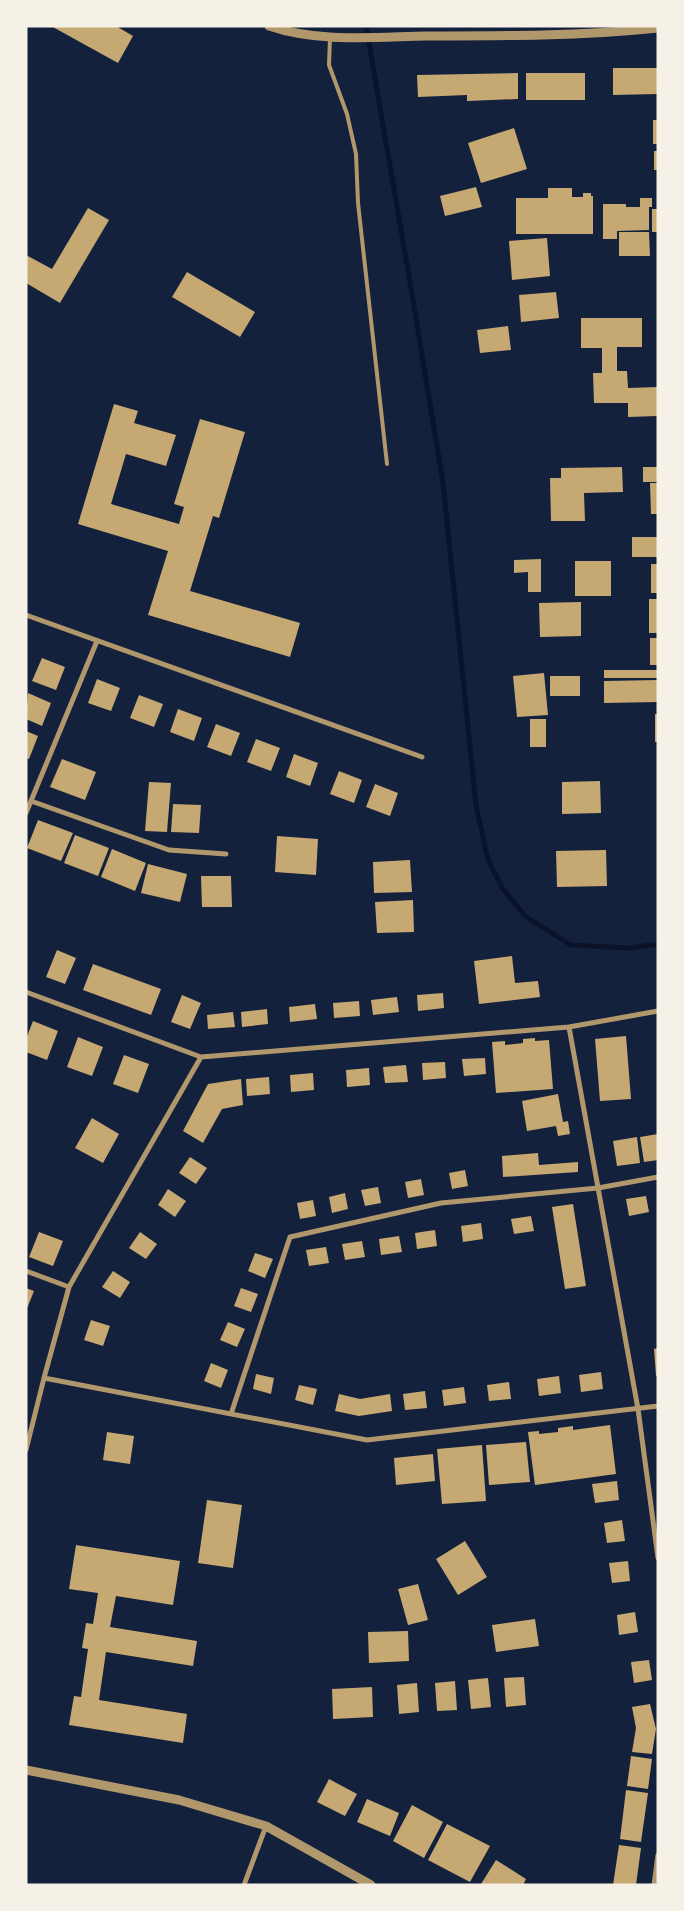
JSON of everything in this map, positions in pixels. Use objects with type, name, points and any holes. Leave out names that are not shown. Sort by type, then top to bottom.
[{"type":"street","points":[[269,26],[290,33],[330,37],[552,35],[614,33],[658,28]]},
{"type":"street","points":[[26,615],[422,757]]},
{"type":"street","points":[[26,813],[97,641]]},
{"type":"street","points":[[31,801],[169,850],[226,854]]},
{"type":"street","points":[[26,992],[201,1057],[569,1026],[658,1011]]},
{"type":"street","points":[[569,1026],[638,1409],[658,1558]]},
{"type":"street","points":[[26,1450],[69,1287],[201,1057]]},
{"type":"street","points":[[231,1414],[290,1237],[441,1203],[598,1188],[658,1177]]},
{"type":"street","points":[[26,1271],[69,1287]]},
{"type":"street","points":[[44,1378],[367,1440],[658,1406]]},
{"type":"street","points":[[26,1770],[179,1800],[266,1826],[370,1885]]},
{"type":"street","points":[[244,1885],[266,1826]]},
{"type":"street","points":[[654,1885],[658,1855]]},
{"type":"lane","points":[[330,37],[328,65],[346,114],[356,154],[358,203],[387,464]]},
{"type":"building","points":[[51,26],[116,26],[133,36],[118,63]]},
{"type":"building","points":[[613,68],[658,68],[658,94],[613,95]]},
{"type":"building","points":[[518,73],[518,99],[467,101],[467,95],[418,97],[417,75]]},
{"type":"building","points":[[526,73],[585,73],[585,100],[526,100]]},
{"type":"building","points":[[653,120],[658,120],[658,144],[653,144]]},
{"type":"building","points":[[514,128],[527,169],[481,183],[468,143]]},
{"type":"building","points":[[654,151],[658,151],[658,170],[654,170]]},
{"type":"building","points":[[476,187],[482,207],[445,216],[440,196]]},
{"type":"building","points":[[548,188],[572,188],[572,197],[583,197],[583,193],[591,193],[591,196],[593,196],[593,234],[516,234],[516,198],[548,198]]},
{"type":"building","points":[[640,198],[652,198],[652,207],[649,207],[649,230],[617,231],[617,239],[603,239],[603,204],[626,204],[626,207],[640,207]]},
{"type":"building","points":[[88,208],[109,220],[60,303],[26,283],[26,255],[52,269]]},
{"type":"building","points":[[652,209],[658,209],[658,232],[652,232]]},
{"type":"building","points":[[619,232],[649,232],[650,256],[619,256]]},
{"type":"building","points":[[547,238],[550,276],[512,280],[509,241]]},
{"type":"building","points":[[187,272],[255,312],[240,337],[172,297]]},
{"type":"building","points":[[556,292],[559,318],[521,322],[519,295]]},
{"type":"building","points":[[581,318],[642,318],[642,347],[617,347],[617,371],[627,371],[628,388],[658,387],[658,416],[628,417],[628,403],[594,403],[593,373],[602,373],[602,348],[581,348]]},
{"type":"building","points":[[508,326],[511,350],[480,353],[477,330]]},
{"type":"building","points":[[114,404],[138,411],[134,423],[176,435],[166,466],[126,454],[111,504],[179,524],[184,507],[174,504],[200,419],[245,432],[219,518],[213,516],[190,591],[300,623],[290,657],[148,615],[168,551],[78,524]]},
{"type":"building","points":[[622,467],[623,492],[584,493],[585,521],[551,521],[550,478],[561,478],[561,468]]},
{"type":"building","points":[[643,467],[658,467],[658,482],[643,482]]},
{"type":"building","points":[[650,483],[658,483],[658,514],[651,514]]},
{"type":"building","points":[[632,537],[658,537],[658,557],[632,557]]},
{"type":"building","points":[[541,559],[541,592],[528,592],[528,572],[514,573],[514,560]]},
{"type":"building","points":[[575,561],[611,561],[611,596],[575,596]]},
{"type":"building","points":[[651,564],[658,564],[658,593],[651,593]]},
{"type":"building","points":[[649,599],[658,599],[658,633],[649,633]]},
{"type":"building","points":[[581,602],[581,636],[540,637],[539,603]]},
{"type":"building","points":[[650,638],[658,638],[658,665],[650,665]]},
{"type":"building","points":[[42,658],[65,667],[56,690],[32,681]]},
{"type":"building","points":[[604,670],[658,670],[658,678],[604,678]]},
{"type":"building","points":[[544,673],[548,715],[517,717],[513,676]]},
{"type":"building","points":[[550,676],[580,676],[580,696],[550,696]]},
{"type":"building","points":[[97,679],[120,688],[111,711],[88,703]]},
{"type":"building","points":[[658,680],[658,702],[604,703],[604,681]]},
{"type":"building","points":[[28,693],[51,703],[42,726],[26,719]]},
{"type":"building","points":[[139,695],[163,704],[154,727],[130,718]]},
{"type":"building","points":[[178,709],[202,718],[194,741],[170,732]]},
{"type":"building","points":[[655,714],[658,714],[658,742],[655,742]]},
{"type":"building","points":[[530,719],[546,719],[546,747],[530,747]]},
{"type":"building","points":[[216,724],[240,733],[231,756],[207,747]]},
{"type":"building","points":[[26,731],[38,736],[29,759],[26,758]]},
{"type":"building","points":[[256,739],[280,748],[271,771],[247,762]]},
{"type":"building","points":[[294,754],[318,763],[310,786],[286,777]]},
{"type":"building","points":[[62,759],[96,772],[85,800],[50,787]]},
{"type":"building","points":[[339,771],[362,780],[354,803],[330,794]]},
{"type":"building","points":[[600,781],[601,813],[562,814],[562,782]]},
{"type":"building","points":[[149,782],[171,783],[167,832],[145,831]]},
{"type":"building","points":[[375,784],[398,793],[390,816],[366,807]]},
{"type":"building","points":[[173,804],[201,805],[199,833],[171,832]]},
{"type":"building","points":[[38,820],[73,833],[61,861],[27,848]]},
{"type":"building","points":[[75,835],[109,848],[98,876],[64,863]]},
{"type":"building","points":[[277,836],[318,839],[316,875],[275,872]]},
{"type":"building","points":[[112,849],[146,863],[135,891],[101,877]]},
{"type":"building","points":[[606,850],[607,886],[557,887],[556,851]]},
{"type":"building","points":[[410,860],[412,892],[374,893],[373,862]]},
{"type":"building","points":[[148,864],[187,874],[180,902],[141,893]]},
{"type":"building","points":[[201,876],[231,876],[232,907],[202,907]]},
{"type":"building","points":[[413,900],[414,932],[377,933],[375,902]]},
{"type":"building","points":[[57,950],[76,958],[65,984],[46,977]]},
{"type":"building","points":[[512,956],[515,983],[538,981],[540,997],[479,1004],[474,961]]},
{"type":"building","points":[[93,964],[161,989],[151,1015],[83,990]]},
{"type":"building","points":[[443,993],[444,1008],[418,1011],[417,995]]},
{"type":"building","points":[[182,995],[201,1003],[190,1029],[171,1022]]},
{"type":"building","points":[[397,997],[399,1012],[373,1015],[371,1000]]},
{"type":"building","points":[[359,1001],[360,1016],[334,1018],[333,1003]]},
{"type":"building","points":[[315,1004],[317,1019],[290,1022],[289,1007]]},
{"type":"building","points":[[267,1009],[268,1024],[242,1027],[241,1012]]},
{"type":"building","points":[[233,1012],[235,1027],[208,1029],[207,1015]]},
{"type":"building","points":[[33,1021],[58,1031],[47,1060],[26,1052],[26,1039]]},
{"type":"building","points":[[626,1036],[631,1099],[600,1101],[595,1039]]},
{"type":"building","points":[[78,1037],[103,1047],[92,1076],[67,1067]]},
{"type":"building","points":[[535,1038],[535,1041],[549,1040],[553,1089],[496,1093],[492,1042],[505,1041],[505,1045],[523,1043],[523,1039]]},
{"type":"building","points":[[124,1055],[149,1064],[138,1093],[113,1084]]},
{"type":"building","points":[[485,1058],[486,1074],[464,1076],[462,1059]]},
{"type":"building","points":[[445,1062],[446,1078],[423,1080],[422,1063]]},
{"type":"building","points":[[406,1065],[408,1082],[385,1083],[383,1067]]},
{"type":"building","points":[[369,1068],[370,1085],[347,1087],[346,1070]]},
{"type":"building","points":[[313,1073],[314,1090],[291,1092],[290,1075]]},
{"type":"building","points":[[269,1077],[270,1094],[247,1096],[246,1079]]},
{"type":"building","points":[[241,1079],[243,1105],[222,1109],[203,1143],[183,1131],[208,1084]]},
{"type":"building","points":[[558,1094],[563,1122],[568,1121],[570,1134],[558,1136],[556,1126],[527,1131],[522,1101]]},
{"type":"building","points":[[92,1118],[119,1134],[103,1163],[75,1148]]},
{"type":"building","points":[[658,1134],[658,1160],[644,1162],[640,1137]]},
{"type":"building","points":[[637,1137],[640,1163],[617,1166],[613,1141]]},
{"type":"building","points":[[538,1153],[539,1165],[578,1162],[578,1172],[503,1177],[502,1156]]},
{"type":"building","points":[[190,1157],[207,1168],[196,1184],[179,1173]]},
{"type":"building","points":[[465,1170],[468,1186],[452,1189],[449,1173]]},
{"type":"building","points":[[421,1179],[424,1195],[408,1198],[405,1182]]},
{"type":"building","points":[[378,1187],[381,1203],[365,1206],[361,1190]]},
{"type":"building","points":[[168,1189],[186,1201],[175,1217],[158,1205]]},
{"type":"building","points":[[345,1193],[348,1209],[332,1213],[329,1197]]},
{"type":"building","points":[[646,1196],[649,1212],[629,1216],[626,1199]]},
{"type":"building","points":[[313,1200],[316,1216],[300,1219],[297,1203]]},
{"type":"building","points":[[573,1204],[586,1286],[565,1289],[552,1207]]},
{"type":"building","points":[[531,1216],[534,1231],[514,1234],[511,1219]]},
{"type":"building","points":[[481,1223],[483,1239],[463,1242],[461,1226]]},
{"type":"building","points":[[435,1230],[437,1246],[417,1249],[415,1233]]},
{"type":"building","points":[[39,1232],[63,1241],[53,1266],[29,1257]]},
{"type":"building","points":[[140,1232],[157,1244],[146,1259],[129,1248]]},
{"type":"building","points":[[399,1236],[402,1252],[381,1255],[379,1239]]},
{"type":"building","points":[[362,1241],[365,1257],[345,1260],[342,1244]]},
{"type":"building","points":[[326,1247],[329,1263],[309,1266],[306,1250]]},
{"type":"building","points":[[255,1253],[273,1259],[265,1278],[248,1271]]},
{"type":"building","points":[[113,1271],[130,1282],[120,1298],[102,1287]]},
{"type":"building","points":[[26,1288],[34,1291],[26,1311]]},
{"type":"building","points":[[241,1288],[258,1294],[251,1312],[234,1306]]},
{"type":"building","points":[[91,1320],[110,1326],[103,1346],[84,1340]]},
{"type":"building","points":[[228,1322],[245,1329],[237,1347],[220,1340]]},
{"type":"building","points":[[658,1348],[658,1376],[656,1376],[654,1349]]},
{"type":"building","points":[[211,1363],[228,1370],[221,1388],[204,1381]]},
{"type":"building","points":[[601,1372],[603,1389],[581,1392],[579,1375]]},
{"type":"building","points":[[256,1374],[274,1378],[271,1394],[253,1389]]},
{"type":"building","points":[[559,1376],[561,1393],[539,1396],[537,1379]]},
{"type":"building","points":[[509,1382],[511,1399],[489,1401],[487,1385]]},
{"type":"building","points":[[299,1385],[317,1389],[313,1405],[295,1400]]},
{"type":"building","points":[[464,1387],[466,1403],[444,1406],[442,1390]]},
{"type":"building","points":[[425,1391],[427,1408],[405,1410],[403,1394]]},
{"type":"building","points":[[339,1394],[360,1399],[390,1394],[392,1411],[359,1416],[335,1411]]},
{"type":"building","points":[[610,1425],[616,1474],[535,1485],[528,1432],[539,1431],[539,1434],[558,1432],[558,1428],[573,1426],[573,1430]]},
{"type":"building","points":[[107,1432],[134,1436],[130,1464],[103,1460]]},
{"type":"building","points":[[526,1442],[530,1482],[489,1485],[486,1445]]},
{"type":"building","points":[[482,1445],[486,1501],[442,1504],[437,1449]]},
{"type":"building","points":[[433,1454],[435,1481],[396,1485],[394,1458]]},
{"type":"building","points":[[617,1481],[619,1500],[595,1503],[592,1484]]},
{"type":"building","points":[[207,1500],[242,1505],[233,1568],[198,1563]]},
{"type":"building","points":[[622,1520],[625,1541],[607,1543],[604,1523]]},
{"type":"building","points":[[465,1541],[487,1577],[458,1595],[436,1559]]},
{"type":"building","points":[[76,1545],[180,1561],[173,1605],[116,1596],[110,1627],[197,1641],[193,1666],[106,1652],[99,1700],[187,1714],[183,1743],[69,1725],[74,1696],[81,1697],[88,1649],[82,1648],[86,1623],[93,1624],[98,1593],[69,1589]]},
{"type":"building","points":[[628,1561],[630,1581],[612,1583],[609,1563]]},
{"type":"building","points":[[418,1584],[428,1620],[408,1625],[398,1589]]},
{"type":"building","points":[[635,1612],[638,1632],[619,1635],[617,1615]]},
{"type":"building","points":[[535,1619],[539,1646],[496,1652],[492,1625]]},
{"type":"building","points":[[408,1631],[409,1661],[369,1663],[368,1632]]},
{"type":"building","points":[[649,1660],[652,1680],[634,1683],[631,1662]]},
{"type":"building","points":[[524,1677],[526,1705],[506,1707],[504,1678]]},
{"type":"building","points":[[488,1678],[491,1707],[471,1709],[468,1680]]},
{"type":"building","points":[[455,1681],[457,1710],[437,1711],[435,1683]]},
{"type":"building","points":[[417,1683],[419,1712],[399,1714],[397,1685]]},
{"type":"building","points":[[372,1687],[373,1717],[333,1719],[332,1689]]},
{"type":"building","points":[[650,1704],[656,1729],[652,1754],[632,1752],[636,1728],[632,1707]]},
{"type":"building","points":[[631,1756],[652,1759],[648,1789],[627,1786]]},
{"type":"building","points":[[329,1779],[357,1794],[345,1816],[317,1802]]},
{"type":"building","points":[[626,1790],[648,1793],[641,1842],[620,1839]]},
{"type":"building","points":[[367,1799],[399,1813],[390,1836],[357,1822]]},
{"type":"building","points":[[412,1805],[443,1822],[424,1858],[393,1841]]},
{"type":"building","points":[[447,1824],[490,1846],[470,1882],[428,1860]]},
{"type":"building","points":[[619,1845],[641,1848],[636,1885],[613,1885]]},
{"type":"building","points":[[496,1860],[526,1879],[523,1885],[481,1884]]},
{"type":"waterway","points":[[366,26],[443,483],[476,805],[488,860],[503,889],[526,917],[571,945],[631,948],[658,944]]}]
